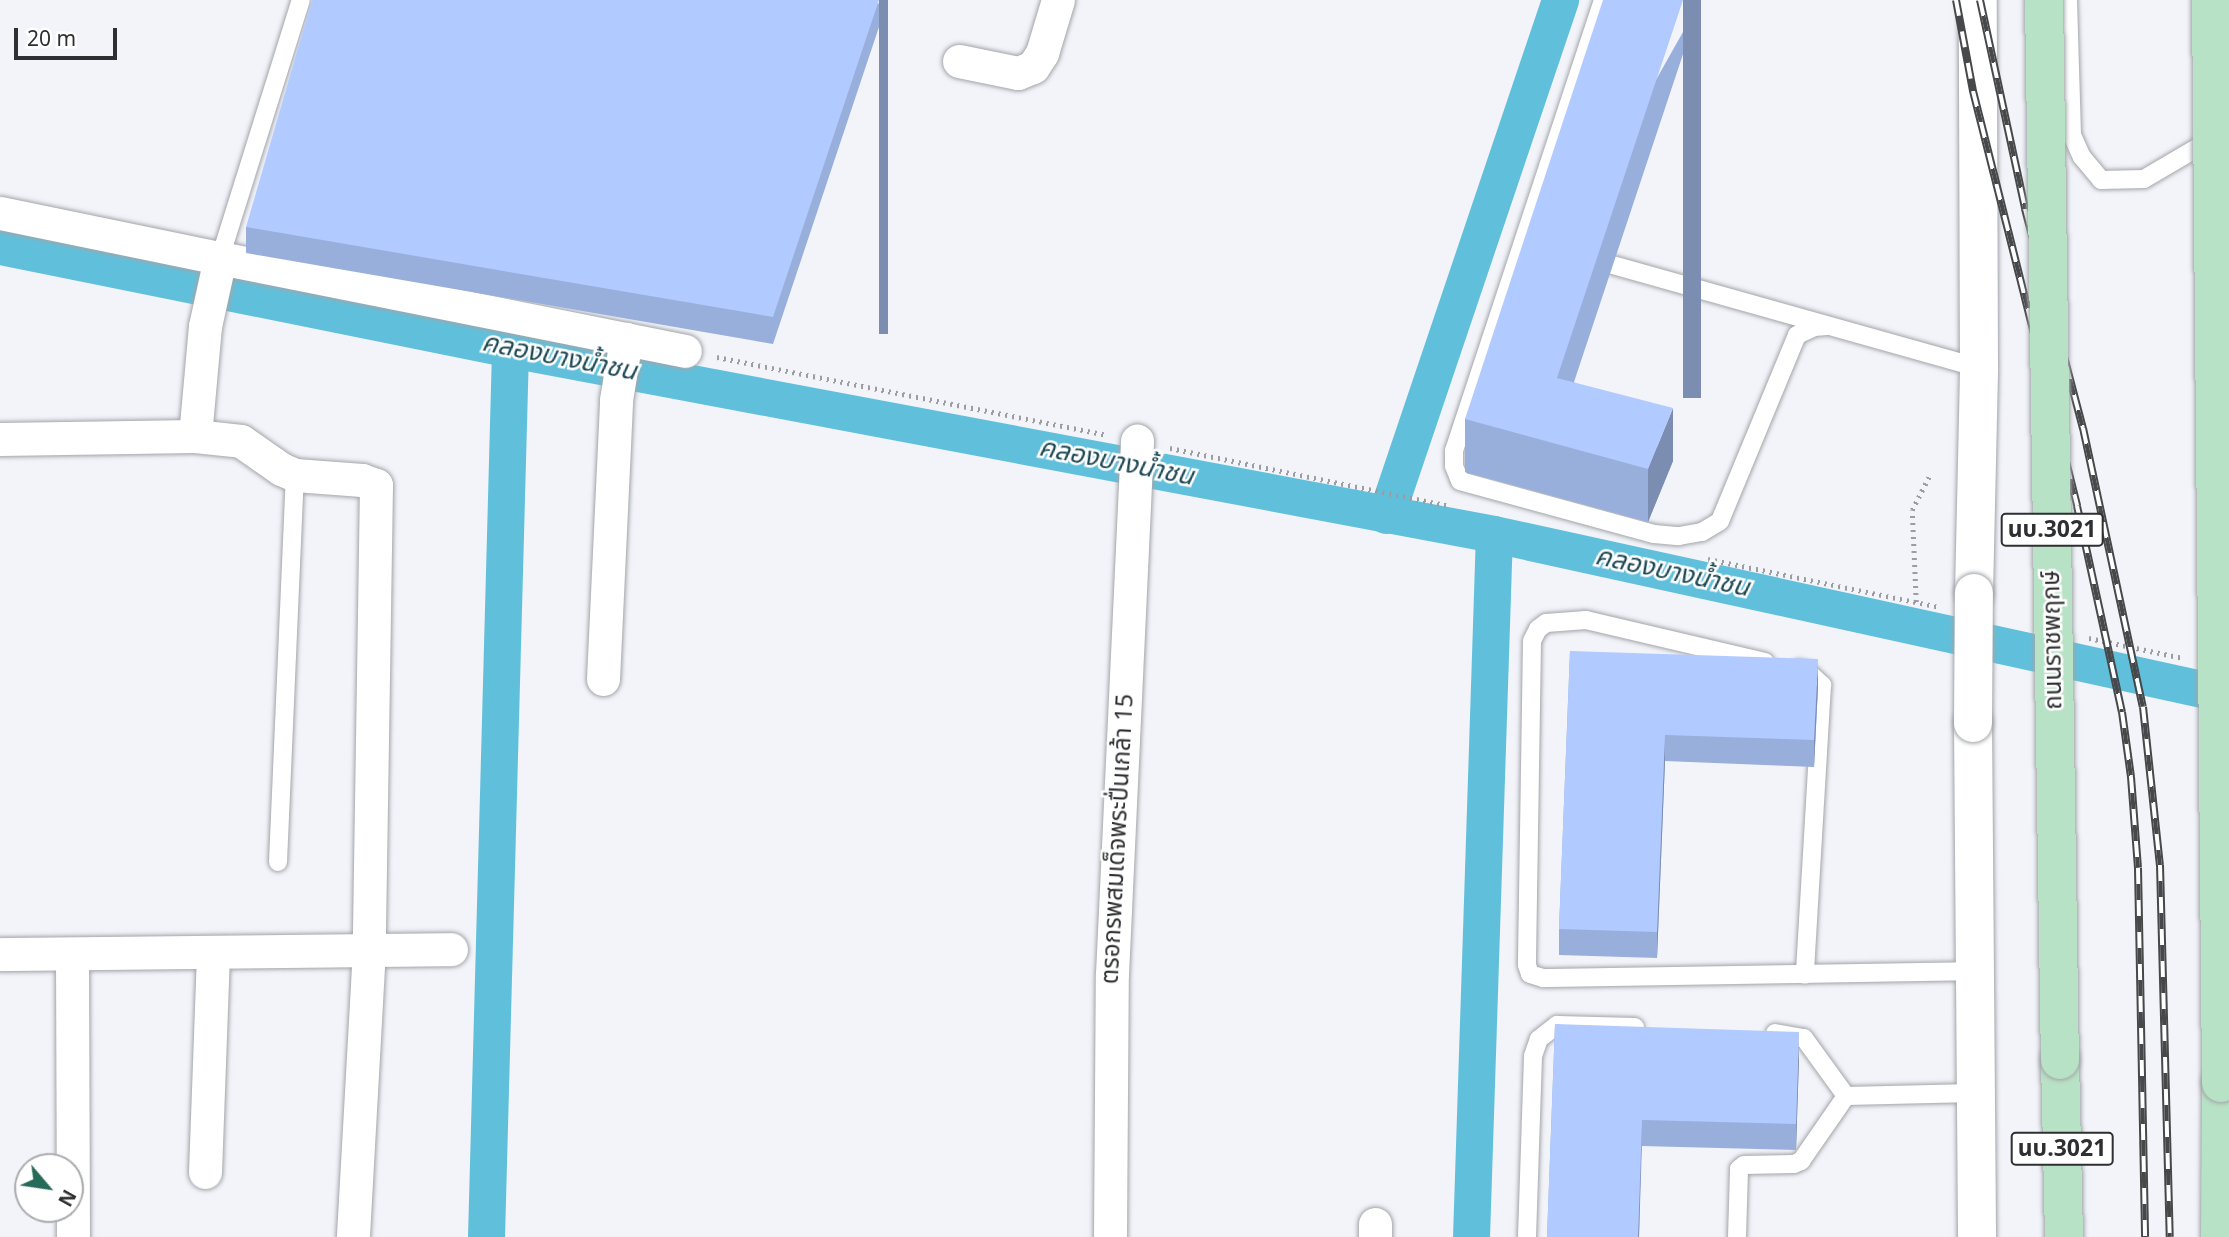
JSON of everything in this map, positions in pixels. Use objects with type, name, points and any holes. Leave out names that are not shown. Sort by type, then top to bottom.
[{"type":"main road","name":"นบ.3021","points":[[1977,1237],[1973,723],[1963,601],[1979,368],[1978,0]]},
{"type":"main road","name":"ถนนราชพฤกษ์","points":[[2044,0],[2064,1237]]},
{"type":"main road","points":[[2211,0],[2221,1083],[2220,1237]]},
{"type":"street","points":[[959,61],[1018,72],[1033,67],[1042,53],[1058,0]]},
{"type":"street","points":[[0,213],[218,265],[624,353],[685,351]]},
{"type":"street","points":[[195,436],[205,326],[218,265]]},
{"type":"street","points":[[603,679],[624,353]]},
{"type":"street","points":[[0,439],[195,436],[241,441],[281,469],[295,475],[369,481],[378,490],[369,949],[354,1237]]},
{"type":"street","name":"ตรอกรพสมเด็จพระปื่นเกล้า 15","points":[[1110,1237],[1112,974],[1137,442]]},
{"type":"street","points":[[0,954],[213,954],[451,949]]},
{"type":"street","points":[[72,954],[73,1237]]},
{"type":"street","points":[[205,1172],[213,954]]},
{"type":"lane","points":[[218,265],[301,0]]},
{"type":"lane","points":[[1603,0],[1454,451],[1454,466],[1460,481],[1654,534],[1679,536],[1702,532],[1720,521],[1797,335],[1814,327],[1827,326]]},
{"type":"lane","points":[[2068,0],[2072,135],[2082,157],[2101,180],[2144,179],[2229,127]]},
{"type":"lane","points":[[1522,239],[1541,244]]},
{"type":"lane","points":[[1614,265],[1979,368]]},
{"type":"lane","points":[[278,862],[295,475]]},
{"type":"lane","points":[[1805,975],[1822,685],[1807,671],[1586,620],[1546,623],[1540,627],[1532,641],[1527,965],[1530,974],[1539,978],[1805,975],[1974,971]]},
{"type":"lane","points":[[1527,1237],[1533,1056],[1539,1040],[1551,1027],[1565,1024],[1659,1028]]},
{"type":"lane","points":[[1753,1032],[1802,1037],[1846,1096]]},
{"type":"lane","points":[[1846,1096],[1975,1093]]},
{"type":"lane","points":[[1737,1237],[1739,1169],[1744,1165],[1794,1164],[1801,1161],[1846,1096]]},
{"type":"path","points":[[685,351],[1450,506]]},
{"type":"path","points":[[1916,602],[1912,510],[1929,476]]},
{"type":"path","points":[[1697,557],[1916,602],[1963,601]]},
{"type":"path","points":[[2084,637],[2189,659]]},
{"type":"building","points":[[312,0],[879,0],[773,317],[246,227]]},
{"type":"building","points":[[1603,0],[1683,0],[1557,378],[1673,408],[1648,469],[1465,419]]},
{"type":"building","points":[[1570,651],[1818,659],[1814,740],[1665,735],[1657,932],[1559,929]]},
{"type":"building","points":[[1555,1024],[1799,1032],[1796,1124],[1642,1120],[1638,1237],[1547,1237]]},
{"type":"waterway","points":[[1386,515],[1560,0]]},
{"type":"waterway","name":"คลองบางน้ำชน","points":[[0,246],[510,349],[1494,534],[2229,695]]},
{"type":"waterway","points":[[486,1237],[510,349]]},
{"type":"waterway","points":[[1471,1237],[1494,534]]},
{"type":"railway","points":[[1956,0],[1973,91],[2077,506],[2122,712],[2131,777],[2138,868],[2145,1237]]},
{"type":"railway","points":[[1980,0],[2025,209],[2083,428],[2143,707],[2160,865],[2170,1237]]}]
